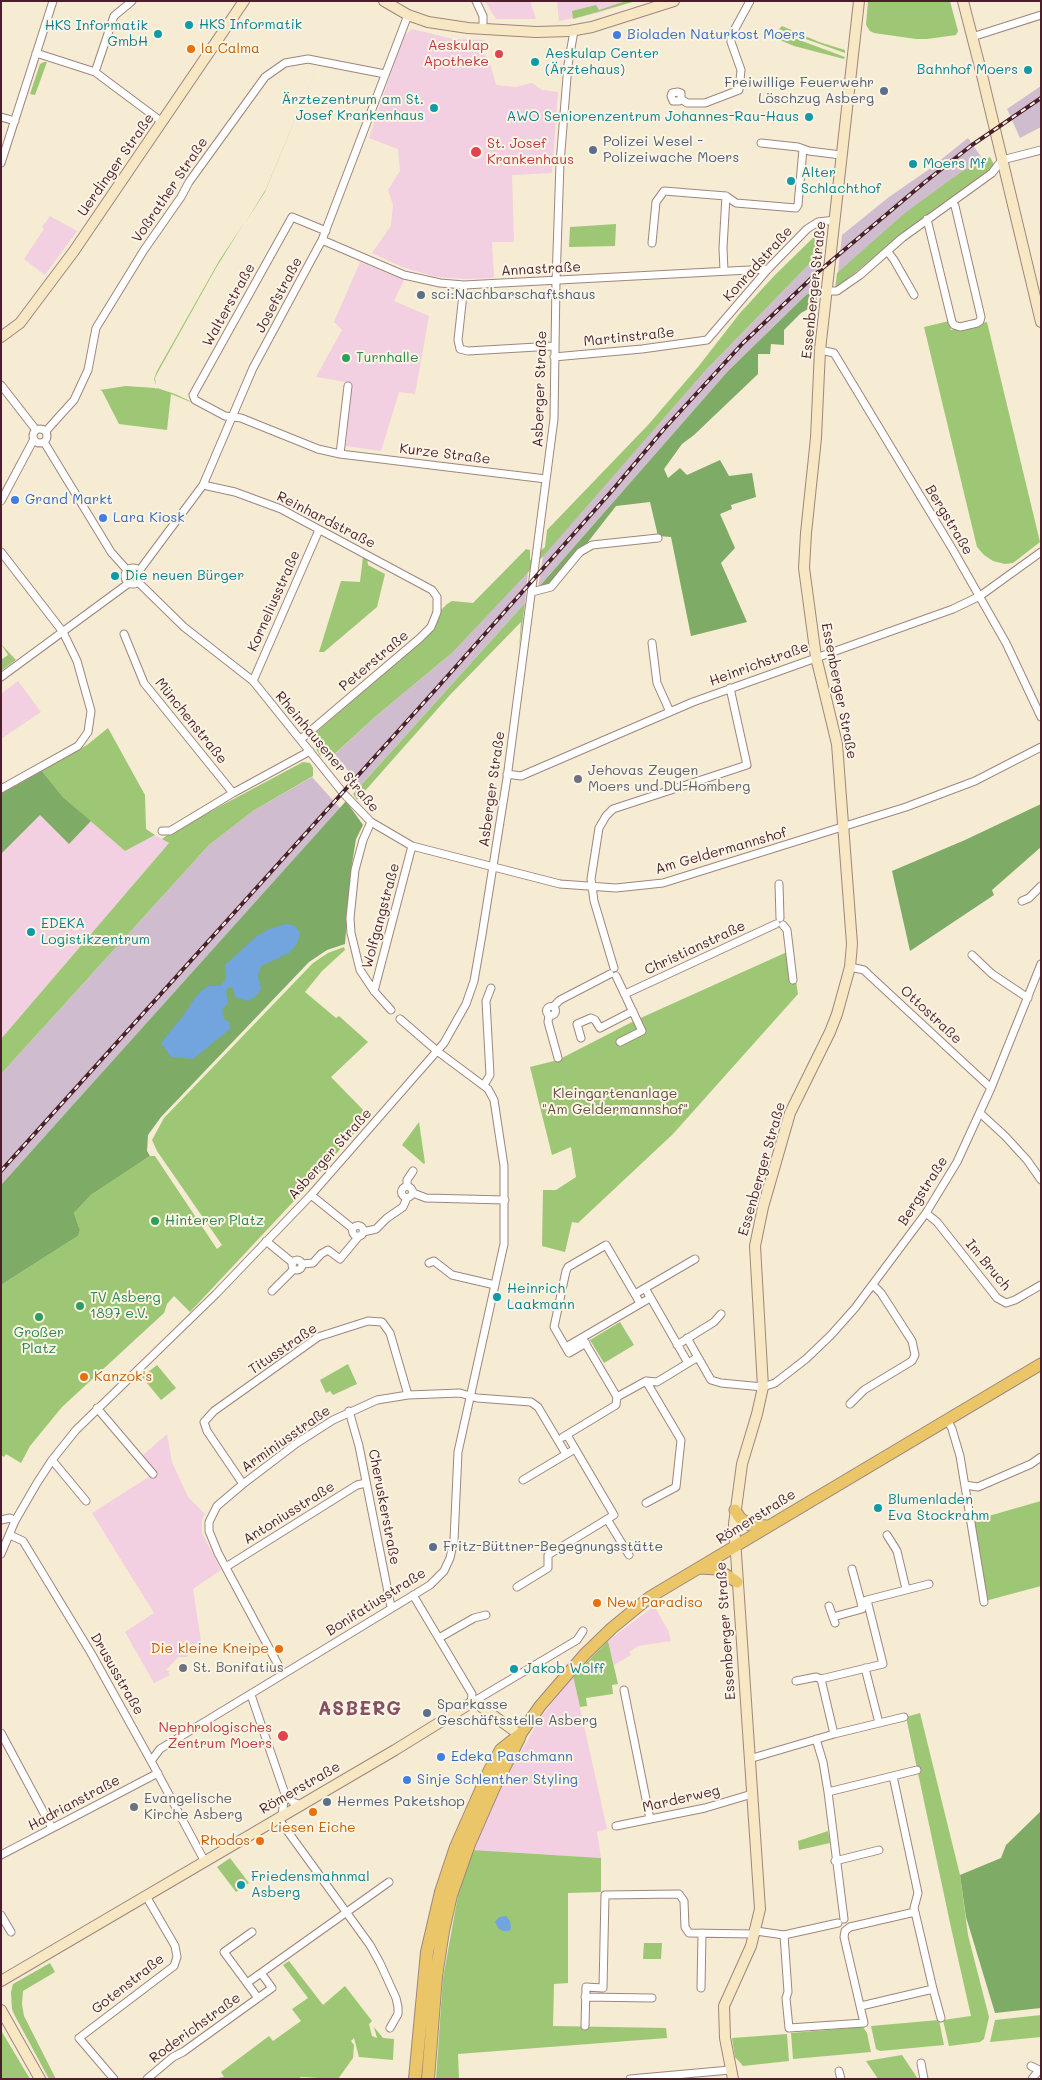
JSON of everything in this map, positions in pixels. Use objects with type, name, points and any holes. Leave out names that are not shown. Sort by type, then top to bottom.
[{"type":"highway","points":[[416,2079],[427,1952],[440,1892],[459,1839],[490,1770],[501,1750],[520,1736]]},
{"type":"highway","points":[[428,2079],[436,1976],[451,1895],[469,1844],[520,1736]]},
{"type":"main road","name":"Römerstraße","points":[[520,1736],[540,1706],[558,1684],[612,1628],[650,1597],[1041,1364]]},
{"type":"main road","points":[[735,1510],[740,1518],[750,1525],[768,1526]]},
{"type":"main road","points":[[700,1568],[717,1569],[737,1582]]},
{"type":"street","points":[[1,163],[53,1]]},
{"type":"street","points":[[96,72],[114,16],[132,1]]},
{"type":"street","name":"Uerdinger Straße","points":[[1,337],[20,323],[74,251],[244,1]]},
{"type":"street","points":[[384,1],[408,15],[442,25],[536,32],[574,31],[674,1]]},
{"type":"street","points":[[476,1],[483,16],[483,28]]},
{"type":"street","points":[[681,99],[687,103],[705,103],[739,90],[741,70],[731,42],[731,36],[750,1]]},
{"type":"street","name":"Essenberger Straße","points":[[732,2075],[724,2038],[724,2006],[755,1932],[760,1909],[735,1548],[735,1510],[742,1464],[763,1386],[756,1276],[756,1236],[771,1175],[790,1113],[830,1032],[850,967],[851,932],[837,744],[816,657],[804,568],[816,438],[820,350],[860,1]]},
{"type":"street","points":[[963,1],[1041,322]]},
{"type":"street","points":[[972,37],[1041,14]]},
{"type":"street","name":"Josefstraße","points":[[138,571],[203,485],[253,368],[322,240],[408,15]]},
{"type":"street","name":"Asberger Straße","points":[[1,1554],[16,1521],[52,1460],[76,1430],[216,1294],[311,1195],[437,1051],[459,1020],[466,1004],[474,981],[507,774],[554,419],[554,346],[560,164],[568,65],[574,31]]},
{"type":"street","points":[[36,53],[96,72],[162,122]]},
{"type":"street","name":"Voßrather Straße","points":[[46,431],[74,400],[88,370],[96,328],[144,250],[181,197],[189,182],[265,77],[285,64],[308,59],[385,74]]},
{"type":"street","points":[[1,117],[15,122]]},
{"type":"street","points":[[761,143],[798,147],[841,155]]},
{"type":"street","points":[[652,244],[656,202],[664,191],[726,196],[736,204],[796,208],[798,205],[803,149]]},
{"type":"street","points":[[828,291],[837,291],[844,288],[902,238],[992,173],[1002,160],[1041,150]]},
{"type":"street","points":[[724,271],[723,248],[726,196]]},
{"type":"street","points":[[927,219],[952,322],[960,327],[977,323],[981,318],[955,206],[952,202]]},
{"type":"street","name":"Walterstraße","points":[[233,417],[225,416],[198,403],[193,395],[292,217],[326,231]]},
{"type":"street","name":"Konradstraße","points":[[707,340],[768,269],[812,224],[835,220]]},
{"type":"street","name":"Annastraße","points":[[322,240],[404,275],[440,283],[464,285],[768,269]]},
{"type":"street","points":[[888,252],[914,295]]},
{"type":"street","points":[[464,285],[458,340],[459,346],[464,351],[554,346]]},
{"type":"street","name":"Martinstraße","points":[[554,357],[642,349],[707,340]]},
{"type":"street","name":"Bergstraße","points":[[820,350],[834,352],[980,596],[1010,651],[1041,717]]},
{"type":"street","points":[[1,385],[36,430]]},
{"type":"street","points":[[340,454],[348,386]]},
{"type":"street","name":"Kurze Straße","points":[[233,417],[241,418],[318,449],[340,454],[546,478]]},
{"type":"street","points":[[1,501],[34,439],[33,434],[40,428],[46,431],[48,435],[44,442]]},
{"type":"street","points":[[34,439],[40,443],[44,442]]},
{"type":"street","points":[[44,442],[111,552],[127,570]]},
{"type":"street","name":"Reinhardstraße","points":[[203,485],[235,492],[264,502],[432,590]]},
{"type":"street","name":"Korneliusstraße","points":[[253,681],[319,530]]},
{"type":"street","points":[[532,592],[551,587],[580,552],[592,545],[658,538]]},
{"type":"street","points":[[1,552],[62,632],[77,661],[91,711],[88,732],[78,746],[1,789]]},
{"type":"street","name":"Heinrichstraße","points":[[507,774],[521,776],[730,688],[918,623],[980,596],[1041,552]]},
{"type":"street","points":[[1,677],[129,583],[134,584],[138,582],[141,576],[138,571],[134,568],[127,570]]},
{"type":"street","points":[[127,570],[125,577],[129,583]]},
{"type":"street","name":"Rheinhausener Straße","points":[[138,582],[184,627],[253,681],[362,814],[371,822],[358,854],[350,918],[355,955],[360,970],[374,992],[391,1010]]},
{"type":"street","name":"Peterstraße","points":[[301,740],[415,644],[431,627],[437,612],[437,597],[432,590]]},
{"type":"street","name":"Münchenstraße","points":[[124,634],[144,683],[233,793]]},
{"type":"street","points":[[652,643],[657,683],[670,712]]},
{"type":"street","points":[[620,1042],[642,1031],[614,973],[594,901],[591,879],[599,828],[613,809],[747,765],[730,688]]},
{"type":"street","name":"Am Geldermannshof","points":[[371,822],[412,846],[560,884],[592,888],[624,888],[663,883],[897,811],[975,781],[1041,747]]},
{"type":"street","points":[[162,831],[170,831],[233,793],[310,751]]},
{"type":"street","name":"Wolfgangstraße","points":[[374,992],[412,846]]},
{"type":"street","points":[[780,884],[780,918],[776,920],[779,925],[787,930],[793,980]]},
{"type":"street","points":[[1022,901],[1029,898],[1041,886]]},
{"type":"street","name":"Christianstraße","points":[[625,994],[779,925]]},
{"type":"street","points":[[972,954],[992,974],[1028,998]]},
{"type":"street","name":"Bergstraße","points":[[763,1386],[775,1383],[806,1359],[831,1335],[873,1285],[926,1213],[956,1162],[980,1113],[1041,964]]},
{"type":"street","name":"Ottostraße","points":[[850,967],[864,970],[991,1088]]},
{"type":"street","points":[[558,1058],[548,1022],[549,1015],[555,1012],[553,1007],[560,1000],[614,973]]},
{"type":"street","points":[[484,1085],[490,1075],[486,1001],[492,988]]},
{"type":"street","points":[[581,1038],[577,1024],[591,1018],[596,1020],[600,1028],[633,1011]]},
{"type":"street","points":[[400,1019],[437,1051]]},
{"type":"street","name":"Bonifatiusstraße","points":[[151,1761],[160,1749],[413,1595],[438,1578],[450,1558],[454,1540],[458,1452],[504,1244],[505,1200],[504,1166],[491,1093],[484,1085],[437,1051]]},
{"type":"street","points":[[980,1113],[1005,1136],[1041,1180]]},
{"type":"street","points":[[413,1171],[407,1180],[407,1186],[402,1189],[403,1196],[505,1200]]},
{"type":"street","points":[[266,1241],[300,1270],[302,1264],[313,1263],[321,1254],[328,1250],[340,1259],[361,1234],[363,1228],[360,1225],[355,1225],[352,1228],[311,1195]]},
{"type":"street","points":[[361,1234],[376,1229],[387,1218],[403,1207],[410,1196]]},
{"type":"street","name":"Im Bruch","points":[[926,1213],[937,1222],[997,1298],[1006,1303],[1041,1285]]},
{"type":"street","points":[[640,1303],[606,1245],[568,1267],[554,1327],[566,1347],[584,1340],[650,1298]]},
{"type":"street","points":[[635,1294],[695,1259]]},
{"type":"street","points":[[429,1263],[434,1261],[452,1275],[495,1285]]},
{"type":"street","points":[[272,1291],[293,1266]]},
{"type":"street","points":[[850,1404],[864,1390],[912,1361],[915,1355],[912,1340],[881,1293],[873,1285]]},
{"type":"street","points":[[645,1288],[688,1363]]},
{"type":"street","points":[[677,1345],[714,1322],[721,1314]]},
{"type":"street","name":"Titusstraße","points":[[243,1484],[207,1431],[204,1422],[214,1411],[318,1337],[368,1321],[382,1322],[390,1333],[408,1395]]},
{"type":"street","points":[[687,1338],[711,1380],[720,1383],[763,1386]]},
{"type":"street","points":[[566,1454],[558,1440],[616,1405],[617,1397],[584,1340]]},
{"type":"street","points":[[617,1397],[646,1381],[657,1382],[698,1357]]},
{"type":"street","points":[[646,1381],[681,1440],[676,1487],[646,1504]]},
{"type":"street","name":"Arminiusstraße","points":[[284,1674],[211,1539],[209,1522],[217,1506],[297,1443],[349,1412],[377,1400],[408,1395],[460,1393],[470,1396],[529,1401],[535,1403],[558,1440]]},
{"type":"street","points":[[97,1408],[153,1474]]},
{"type":"street","name":"Cheruskerstraße","points":[[349,1412],[366,1483],[391,1607]]},
{"type":"street","points":[[947,1420],[952,1428],[958,1449],[984,1602]]},
{"type":"street","points":[[567,1435],[611,1517],[629,1556]]},
{"type":"street","points":[[523,1480],[575,1449]]},
{"type":"street","points":[[965,1486],[978,1488],[1032,1464],[1041,1457]]},
{"type":"street","points":[[52,1460],[86,1501]]},
{"type":"street","name":"Antoniusstraße","points":[[226,1567],[357,1485],[366,1483]]},
{"type":"street","points":[[517,1587],[548,1568],[548,1555],[611,1517]]},
{"type":"street","points":[[1,1520],[10,1518],[16,1521]]},
{"type":"street","name":"Drususstraße","points":[[10,1535],[23,1541],[91,1654],[158,1773],[205,1862]]},
{"type":"street","points":[[887,1535],[897,1551],[906,1589]]},
{"type":"street","points":[[796,1681],[816,1677],[821,1679],[883,1664],[852,1569]]},
{"type":"street","points":[[864,1601],[929,1584]]},
{"type":"street","points":[[413,1595],[472,1694],[471,1703],[478,1705],[520,1736]]},
{"type":"street","points":[[829,1606],[834,1620],[862,1609],[864,1601]]},
{"type":"street","points":[[439,1638],[474,1618],[486,1615]]},
{"type":"street","name":"Römerstraße","points":[[1,1981],[205,1862],[576,1640],[583,1631]]},
{"type":"street","points":[[865,1668],[879,1723]]},
{"type":"street","points":[[821,1679],[834,1734]]},
{"type":"street","points":[[624,1690],[650,1819]]},
{"type":"street","points":[[251,1695],[285,1794],[293,1802],[301,1805]]},
{"type":"street","points":[[749,1759],[904,1716]]},
{"type":"street","points":[[1,1733],[52,1828]]},
{"type":"street","points":[[816,1739],[823,1762],[828,1792],[841,1921],[848,1929]]},
{"type":"street","points":[[828,1792],[917,1770]]},
{"type":"street","name":"Hadrianstraße","points":[[1,1855],[158,1773]]},
{"type":"street","points":[[893,1776],[918,1893],[914,1908],[941,2018]]},
{"type":"street","points":[[285,1794],[280,1817],[346,1914],[370,1945],[396,1998],[398,2014],[390,2028]]},
{"type":"street","name":"Marderweg","points":[[616,1826],[706,1808],[752,1794]]},
{"type":"street","points":[[835,1861],[879,1850]]},
{"type":"street","name":"Roderichstraße","points":[[247,1983],[389,1882]]},
{"type":"street","points":[[603,1997],[605,1895],[679,1894],[684,1901],[686,1930],[689,1932],[755,1932],[784,1935],[841,1921]]},
{"type":"street","name":"Gotenstraße","points":[[114,2079],[79,2038],[174,1966],[177,1957],[175,1946],[146,1896]]},
{"type":"street","points":[[784,1935],[788,1992],[786,1998],[788,2028],[864,2023],[844,1937],[848,1929],[915,1912]]},
{"type":"street","points":[[1,1914],[11,1932]]},
{"type":"street","name":"Roderichstraße","points":[[252,1932],[224,1952],[258,1998]]},
{"type":"street","points":[[701,1988],[702,1933]]},
{"type":"street","name":"Roderichstraße","points":[[147,2079],[173,2057],[272,1988],[261,1973]]},
{"type":"street","points":[[584,2026],[586,1987],[603,1988]]},
{"type":"street","points":[[861,2006],[934,1989]]},
{"type":"street","points":[[586,1997],[652,1998]]},
{"type":"street","points":[[1,2010],[40,2079]]},
{"type":"street","points":[[921,2063],[924,2079]]},
{"type":"street","points":[[1031,2066],[1040,2071],[1032,2079]]},
{"type":"street","points":[[839,2071],[841,2079]]},
{"type":"street","points":[[630,2079],[732,2075]]},
{"type":"shaded area","points":[[485,1],[530,1],[536,19],[496,19]]},
{"type":"shaded area","points":[[557,1],[633,1],[598,13],[559,21]]},
{"type":"shaded area","name":"St. Josef Krankenhaus","points":[[412,29],[453,39],[484,40],[482,52],[489,60],[496,85],[516,87],[532,83],[542,90],[558,92],[552,173],[512,175],[514,242],[492,242],[494,278],[436,277],[402,267],[372,253],[391,226],[393,205],[388,190],[400,171],[398,149],[369,138],[403,37]]},
{"type":"shaded area","points":[[1041,86],[1041,127],[1020,138],[1007,109]]},
{"type":"shaded area","points":[[968,138],[984,161],[961,172],[838,272],[842,235]]},
{"type":"shaded area","points":[[50,216],[77,231],[45,275],[24,259],[44,229],[42,227]]},
{"type":"shaded area","points":[[820,253],[816,290],[806,295],[728,371],[538,588],[543,556],[706,370]]},
{"type":"shaded area","points":[[360,262],[404,280],[394,301],[429,316],[415,394],[399,392],[381,451],[346,446],[351,383],[316,377],[342,330],[334,322]]},
{"type":"shaded area","points":[[528,571],[525,603],[360,786],[335,754],[376,716],[453,652]]},
{"type":"shaded area","points":[[18,681],[41,712],[1,739],[1,694]]},
{"type":"shaded area","points":[[312,777],[340,808],[1,1185],[1,1074],[209,845],[253,811]]},
{"type":"shaded area","points":[[40,815],[69,844],[91,821],[125,851],[155,835],[169,843],[1,1039],[1,854]]},
{"type":"shaded area","points":[[167,1434],[172,1462],[188,1497],[205,1514],[202,1520],[202,1533],[221,1570],[193,1589],[202,1648],[197,1650],[192,1648],[187,1657],[178,1657],[166,1670],[170,1671],[168,1673],[170,1675],[154,1683],[125,1632],[154,1613],[92,1513],[155,1473],[143,1455]]},
{"type":"shaded area","points":[[654,1606],[668,1630],[671,1641],[638,1646],[629,1652],[631,1655],[614,1665],[608,1641]]},
{"type":"shaded area","points":[[573,1676],[607,1829],[597,1832],[601,1858],[472,1850],[496,1797],[539,1720]]},
{"type":"green space","points":[[626,1],[636,1],[573,19],[572,11],[596,5],[599,10]]},
{"type":"green space","points":[[868,1],[950,1],[958,31],[956,35],[927,39],[874,33],[866,25]]},
{"type":"green space","points":[[782,26],[819,42],[845,50],[845,53],[779,29]]},
{"type":"green space","points":[[775,31],[845,57],[844,59],[794,46],[775,38],[773,35]]},
{"type":"green space","points":[[47,62],[35,95],[30,94],[40,64]]},
{"type":"green space","points":[[318,64],[265,192],[245,223],[266,189]]},
{"type":"green space","points":[[990,157],[996,168],[972,183],[905,232],[835,289],[837,273],[905,213],[961,172]]},
{"type":"green space","points":[[244,223],[216,268],[158,372],[155,378],[156,385],[154,379],[157,371],[219,261]]},
{"type":"green space","points":[[616,224],[615,246],[569,247],[570,227]]},
{"type":"green space","points":[[818,233],[823,235],[824,239],[821,252],[706,370],[548,551],[453,652],[376,716],[328,760],[323,753],[320,756],[311,739],[315,743],[314,734],[416,646],[431,631],[441,610],[447,604],[452,601],[473,603],[526,549],[530,550],[530,560],[545,547],[547,530],[648,425],[698,367],[740,313]]},
{"type":"green space","points":[[816,290],[817,304],[801,313],[784,330],[784,345],[771,344],[770,354],[758,354],[758,374],[694,435],[682,444],[664,469],[668,478],[680,468],[687,475],[720,460],[729,476],[752,473],[756,497],[731,505],[732,509],[720,514],[735,548],[721,563],[747,622],[691,636],[671,537],[658,536],[650,502],[616,506],[553,583],[538,588],[728,371],[806,295]]},
{"type":"green space","points":[[949,321],[951,330],[987,322],[1040,542],[1013,563],[1005,564],[993,561],[977,547],[924,327]]},
{"type":"green space","points":[[126,386],[157,388],[203,407],[171,394],[167,430],[119,424],[100,390]]},
{"type":"green space","points":[[363,557],[367,558],[368,565],[385,574],[377,607],[324,652],[319,652],[341,581],[360,582]]},
{"type":"green space","points":[[525,603],[519,649],[521,622],[449,696],[357,800],[353,794]]},
{"type":"green space","points":[[1,644],[16,660],[1,671],[1,660],[8,655]]},
{"type":"green space","points":[[108,728],[145,795],[146,829],[155,835],[125,851],[63,797],[42,771],[87,745]]},
{"type":"green space","points":[[303,762],[310,763],[313,768],[313,776],[253,811],[209,845],[1,1074],[1,1039],[169,843],[162,839]]},
{"type":"green space","points":[[42,771],[63,797],[91,821],[69,844],[40,815],[1,854],[1,794]]},
{"type":"green space","points":[[346,801],[363,825],[356,839],[351,870],[345,944],[327,950],[309,962],[161,1117],[148,1135],[147,1151],[150,1156],[91,1195],[74,1213],[80,1230],[78,1236],[1,1285],[1,1185]]},
{"type":"green space","points":[[1041,804],[1041,847],[992,890],[994,895],[910,951],[892,871],[965,840]]},
{"type":"green space","points":[[344,947],[345,950],[322,971],[305,992],[336,1018],[339,1016],[368,1042],[331,1077],[369,1116],[308,1186],[190,1312],[174,1296],[167,1304],[164,1313],[62,1407],[30,1446],[21,1463],[6,1454],[4,1457],[1,1455],[1,1285],[78,1236],[80,1230],[74,1213],[91,1195],[150,1156],[155,1156],[217,1249],[222,1245],[157,1151],[152,1140],[164,1118],[313,963],[328,953]]},
{"type":"green space","name":"Kleingartenanlage \"Am Geldermannshof\"","points":[[787,952],[798,994],[673,1134],[578,1223],[572,1222],[565,1252],[542,1246],[543,1190],[556,1190],[576,1177],[571,1147],[552,1155],[530,1067],[558,1060],[634,1021]]},
{"type":"green space","points":[[419,1122],[425,1163],[424,1164],[402,1145]]},
{"type":"green space","points":[[620,1322],[634,1345],[604,1363],[590,1340]]},
{"type":"green space","points":[[348,1364],[357,1384],[333,1395],[330,1391],[326,1393],[320,1380]]},
{"type":"green space","points":[[157,1365],[176,1388],[161,1400],[142,1377]]},
{"type":"green space","points":[[1041,1501],[1041,1586],[985,1601],[971,1521]]},
{"type":"green space","points":[[608,1641],[618,1684],[612,1685],[613,1694],[586,1698],[587,1706],[580,1707],[573,1676]]},
{"type":"green space","points":[[920,1713],[960,1875],[968,1935],[989,2017],[984,2039],[980,2042],[949,2046],[943,2020],[971,2016],[906,1717]]},
{"type":"green space","points":[[1041,1811],[1041,2008],[995,2013],[966,1917],[960,1875],[1001,1858],[1006,1845]]},
{"type":"green space","points":[[828,1831],[830,1843],[799,1850],[798,1841]]},
{"type":"green space","points":[[472,1850],[601,1858],[601,1892],[568,1893],[568,1983],[554,1984],[553,2026],[666,2028],[667,2038],[458,2054],[459,2079],[436,2079],[443,1978],[459,1890]]},
{"type":"green space","points":[[230,1858],[249,1883],[236,1892],[217,1867]]},
{"type":"green space","points":[[644,1943],[662,1943],[661,1959],[643,1959]]},
{"type":"green space","points":[[289,1961],[323,2005],[345,1986],[372,2021],[369,2024],[372,2036],[377,2038],[374,2027],[383,2038],[394,2039],[393,2060],[359,2057],[354,2038],[351,2041],[354,2045],[353,2058],[338,2079],[301,2077],[298,2079],[211,2079],[224,2077],[221,2072],[269,2036],[273,2041],[301,2021],[292,2009],[308,1998],[283,1965]]},
{"type":"green space","points":[[50,1963],[55,1972],[23,1991],[22,2004],[24,2016],[56,2079],[49,2079],[15,2016],[12,2009],[11,1992],[13,1984]]},
{"type":"green space","points":[[1041,2015],[1041,2037],[990,2042],[995,2020]]},
{"type":"green space","points":[[939,2020],[944,2045],[880,2051],[876,2049],[871,2026]]},
{"type":"green space","points":[[863,2027],[867,2033],[871,2052],[793,2059],[791,2033]]},
{"type":"green space","points":[[2,2032],[30,2079],[1,2079]]},
{"type":"green space","points":[[787,2034],[789,2061],[743,2066],[735,2057],[732,2038]]},
{"type":"green space","points":[[902,2055],[918,2079],[878,2079],[866,2061]]},
{"type":"water","points":[[286,924],[295,926],[300,933],[297,944],[289,953],[261,966],[258,976],[261,989],[256,996],[248,1001],[235,997],[233,988],[229,987],[226,991],[228,1003],[222,1010],[224,1019],[229,1022],[230,1029],[193,1059],[171,1057],[161,1043],[197,995],[208,986],[220,986],[226,979],[225,965],[257,936],[269,929]]},
{"type":"water","points":[[506,1916],[510,1921],[511,1928],[509,1931],[503,1931],[499,1929],[495,1922],[499,1917]]},
{"type":"railway","points":[[1,1171],[437,688],[610,493],[664,429],[743,343],[818,272],[925,182],[972,145],[1041,98]]},
{"type":"place","name":"HKS Informatik","points":[[189,25]]},
{"type":"place","name":"HKS Informatik GmbH","points":[[158,34]]},
{"type":"place","name":"Bioladen Naturkost Moers","points":[[617,35]]},
{"type":"place","name":"la Calma","points":[[191,49]]},
{"type":"place","name":"Aeskulap Apotheke","points":[[499,54]]},
{"type":"place","name":"Aeskulap Center (Ärztehaus)","points":[[535,62]]},
{"type":"place","name":"Bahnhof Moers","points":[[1028,70]]},
{"type":"place","name":"Freiwillige Feuerwehr Löschzug Asberg","points":[[884,91]]},
{"type":"place","name":"Ärztezentrum am St. Josef Krankenhaus","points":[[434,108]]},
{"type":"place","name":"AWO Seniorenzentrum Johannes-Rau-Haus","points":[[809,117]]},
{"type":"place","name":"Polizei Wesel - Polizeiwache Moers","points":[[593,150]]},
{"type":"place","name":"St. Josef Krankenhaus","points":[[476,152]]},
{"type":"place","name":"Moers Mf","points":[[913,164]]},
{"type":"place","name":"Alter Schlachthof","points":[[791,181]]},
{"type":"place","name":"sci:Nachbarschaftshaus","points":[[421,295]]},
{"type":"place","name":"Turnhalle","points":[[346,358]]},
{"type":"place","name":"Grand Markt","points":[[15,500]]},
{"type":"place","name":"Lara Kiosk","points":[[103,518]]},
{"type":"place","name":"Die neuen Bürger","points":[[115,576]]},
{"type":"place","name":"Jehovas Zeugen Moers und DU-Homberg","points":[[578,779]]},
{"type":"place","name":"EDEKA Logistikzentrum","points":[[31,932]]},
{"type":"place","name":"Hinterer Platz","points":[[155,1221]]},
{"type":"place","name":"Heinrich Laakmann","points":[[497,1297]]},
{"type":"place","name":"TV Asberg 1897 e.V.","points":[[80,1306]]},
{"type":"place","name":"Großer Platz","points":[[39,1317]]},
{"type":"place","name":"Kanzok's","points":[[84,1377]]},
{"type":"place","name":"Blumenladen Eva Stockrahm","points":[[878,1508]]},
{"type":"place","name":"Fritz-Büttner-Begegnungsstätte","points":[[433,1547]]},
{"type":"place","name":"New Paradiso","points":[[597,1603]]},
{"type":"place","name":"Die kleine Kneipe","points":[[279,1649]]},
{"type":"place","name":"St. Bonifatius","points":[[183,1668]]},
{"type":"place","name":"Jakob Wolff","points":[[514,1669]]},
{"type":"place","name":"Sparkasse Geschäftsstelle Asberg","points":[[427,1713]]},
{"type":"place","name":"Nephrologisches Zentrum Moers","points":[[283,1736]]},
{"type":"place","name":"Edeka Paschmann","points":[[441,1757]]},
{"type":"place","name":"Sinje Schlenther Styling","points":[[407,1780]]},
{"type":"place","name":"Hermes Paketshop","points":[[327,1802]]},
{"type":"place","name":"Evangelische Kirche Asberg","points":[[134,1807]]},
{"type":"place","name":"Liesen Eiche","points":[[313,1812]]},
{"type":"place","name":"Rhodos","points":[[260,1841]]},
{"type":"place","name":"Friedensmahnmal Asberg","points":[[241,1885]]},
{"type":"district","name":"ASBERG","points":[[360,1709]]}]
